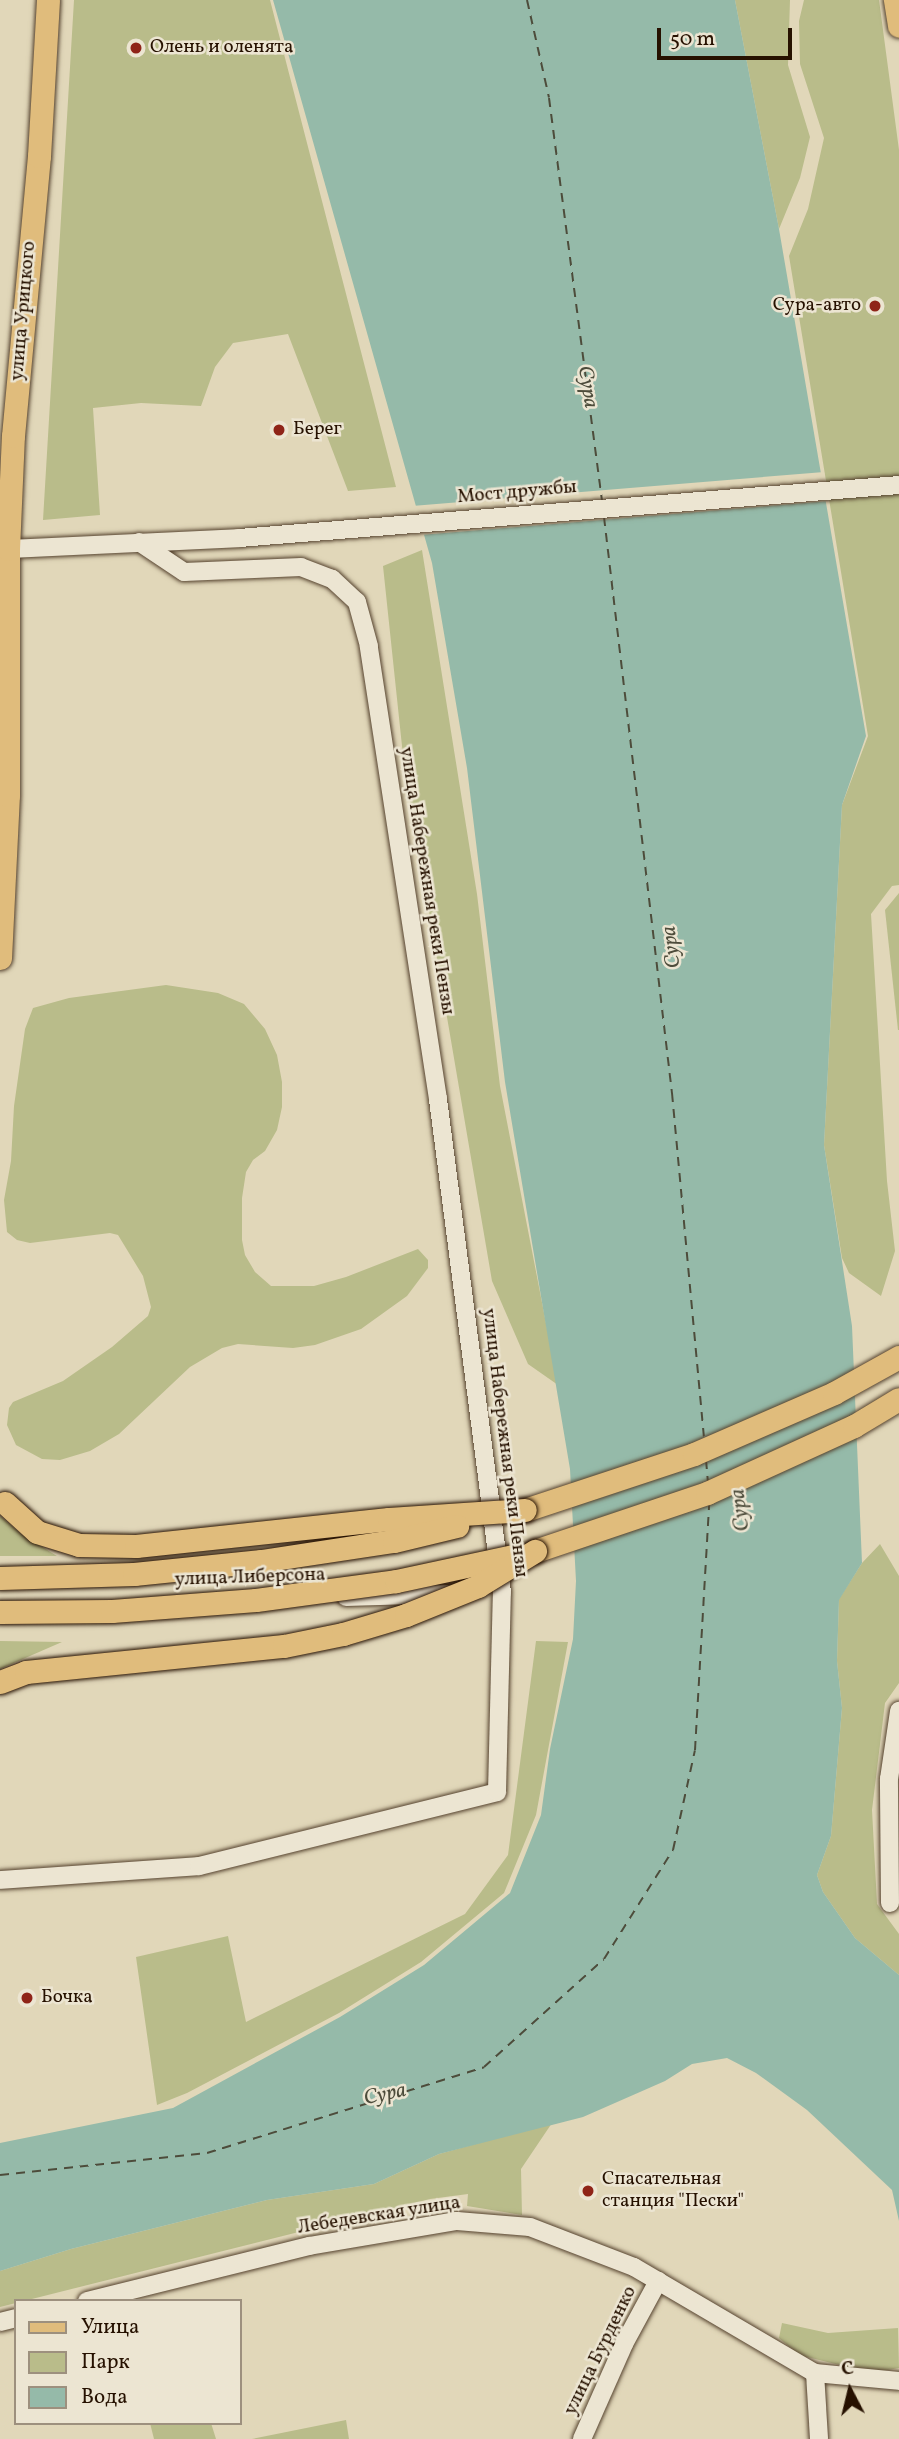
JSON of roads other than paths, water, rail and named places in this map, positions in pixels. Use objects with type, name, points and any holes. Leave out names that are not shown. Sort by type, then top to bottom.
[{"type":"main road","name":"улица Урицкого","points":[[0,958],[8,795],[4,550],[39,156],[48,0]]},
{"type":"main road","points":[[895,0],[899,26]]},
{"type":"main road","points":[[0,1578],[134,1574],[261,1561],[394,1541],[525,1510],[694,1454],[834,1393],[899,1357]]},
{"type":"main road","points":[[0,1612],[112,1611],[256,1600],[396,1581],[535,1551],[707,1493],[854,1426],[899,1398]]},
{"type":"main road","points":[[3,1500],[37,1532],[79,1545],[136,1546],[389,1519],[525,1510]]},
{"type":"main road","points":[[0,1682],[26,1672],[284,1646],[343,1634],[406,1615],[478,1586],[535,1551]]},
{"type":"street","name":"Мост дружбы","points":[[4,550],[239,538],[864,485],[899,485]]},
{"type":"street","name":"улица Набережная реки Пензы","points":[[0,1880],[199,1866],[497,1792],[502,1592],[438,1099],[369,646],[357,602],[332,579],[300,567],[184,572],[139,542]]},
{"type":"street","name":"улица Либерсона","points":[[0,1606],[502,1592]]},
{"type":"street","points":[[890,1903],[889,1779],[899,1711]]},
{"type":"street","name":"Лебедевская улица","points":[[95,2299],[309,2246],[457,2221],[530,2227],[634,2267],[815,2373],[899,2381]]},
{"type":"street","name":"улица Бурденко","points":[[582,2439],[624,2344],[658,2281]]},
{"type":"street","points":[[815,2373],[819,2439]]},
{"type":"water","name":"Сура","points":[[273,0],[735,0],[779,229],[866,736],[842,805],[824,1145],[852,1326],[862,1563],[839,1600],[837,1661],[842,1708],[831,1836],[817,1875],[823,1892],[855,1938],[899,1975],[899,2221],[892,2190],[807,2110],[756,2073],[727,2058],[692,2064],[665,2081],[583,2117],[439,2154],[374,2184],[267,2200],[71,2249],[0,2271],[0,2143],[173,2108],[340,2017],[424,1965],[510,1893],[541,1815],[550,1749],[573,1639],[576,1581],[570,1469],[505,1082],[467,768],[432,563]]},
{"type":"place","name":"Олень и оленята","points":[[136,48]]},
{"type":"place","name":"Сура-авто","points":[[875,306]]},
{"type":"place","name":"Берег","points":[[279,430]]},
{"type":"place","name":"Бочка","points":[[27,1998]]},
{"type":"place","name":"Спасательная станция \"Пески\"","points":[[588,2191]]}]
